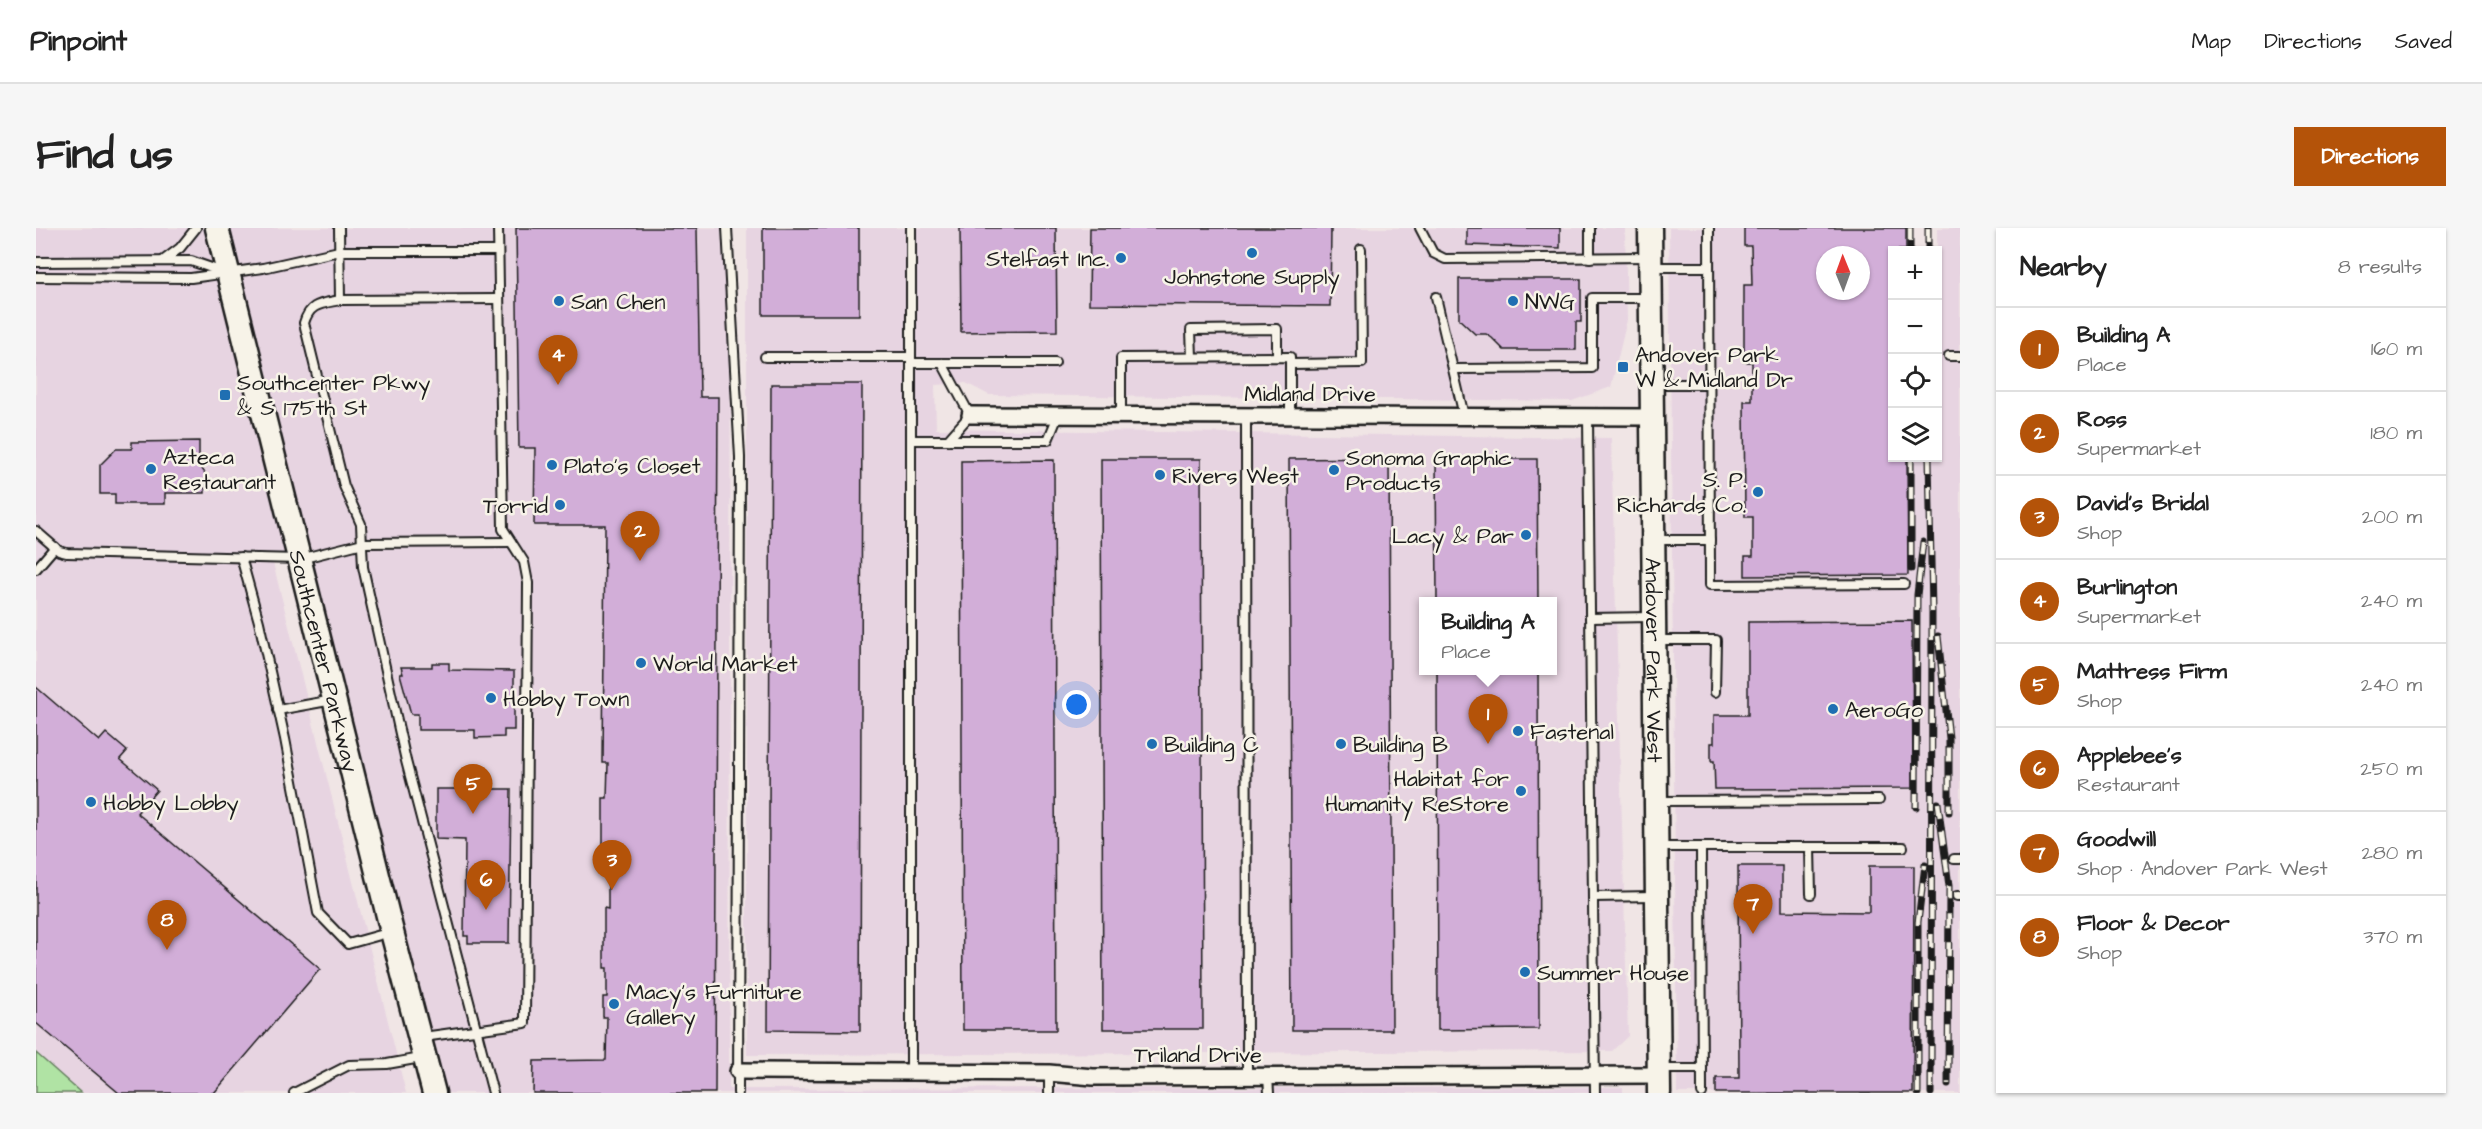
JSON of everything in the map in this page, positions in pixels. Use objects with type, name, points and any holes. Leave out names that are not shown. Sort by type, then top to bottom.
[{"type":"main road","name":"Southcenter Parkway","points":[[217,228],[434,1093]]},
{"type":"main road","name":"Andover Park West","points":[[1650,228],[1650,417],[1659,1079]]},
{"type":"street","name":"Midland Drive","points":[[970,415],[1650,417]]},
{"type":"street","name":"Triland Drive","points":[[738,1071],[1049,1073],[1093,1077],[1595,1075],[1659,1079]]},
{"type":"lane","points":[[159,262],[180,249],[196,228]]},
{"type":"lane","points":[[339,228],[340,300]]},
{"type":"lane","points":[[294,1093],[349,1065],[387,1064],[423,1047],[475,1029],[525,1023],[528,583],[524,562],[503,528],[498,228]]},
{"type":"lane","points":[[727,228],[740,457],[738,1093]]},
{"type":"lane","points":[[910,228],[911,1072]]},
{"type":"lane","points":[[1420,228],[1433,253],[1445,259],[1590,258],[1709,267]]},
{"type":"lane","points":[[1590,228],[1590,258]]},
{"type":"lane","points":[[1708,228],[1710,585],[1904,584]]},
{"type":"lane","points":[[1290,364],[1362,363],[1361,249]]},
{"type":"lane","points":[[36,277],[191,278],[228,274],[339,251],[498,251]]},
{"type":"lane","points":[[36,261],[191,261],[228,274]]},
{"type":"lane","points":[[1436,297],[1464,416]]},
{"type":"lane","points":[[1453,369],[1592,368],[1592,298],[1650,298]]},
{"type":"lane","points":[[493,1093],[406,761],[363,567],[361,524],[344,486],[304,323],[307,312],[315,306],[340,300],[498,299]]},
{"type":"lane","points":[[1192,357],[1191,330],[1277,329],[1277,357]]},
{"type":"lane","points":[[1949,356],[1960,356]]},
{"type":"lane","points":[[765,357],[911,360],[942,363],[1055,363]]},
{"type":"lane","points":[[1121,416],[1121,358],[1290,357],[1290,416]]},
{"type":"lane","points":[[942,363],[970,415],[948,440]]},
{"type":"lane","points":[[1650,384],[1709,384]]},
{"type":"lane","points":[[910,440],[1048,440],[1059,415]]},
{"type":"lane","points":[[1246,416],[1248,1076]]},
{"type":"lane","points":[[1588,417],[1595,1093]]},
{"type":"lane","points":[[36,531],[59,551],[67,552],[300,559],[363,543],[511,542]]},
{"type":"lane","points":[[1652,540],[1710,540]]},
{"type":"lane","points":[[36,569],[55,547]]},
{"type":"lane","points":[[241,557],[259,622],[318,913],[348,944],[392,932]]},
{"type":"lane","points":[[1590,618],[1653,617]]},
{"type":"lane","points":[[1653,640],[1716,640],[1715,692]]},
{"type":"lane","points":[[278,710],[335,699]]},
{"type":"lane","points":[[1655,801],[1879,800]]},
{"type":"lane","points":[[1701,847],[1702,1093]]},
{"type":"lane","points":[[1810,847],[1810,894]]},
{"type":"lane","points":[[1656,848],[1903,847]]},
{"type":"lane","points":[[1593,897],[1656,896]]},
{"type":"lane","points":[[1659,1079],[1702,1069]]},
{"type":"lane","points":[[1049,1073],[1049,1093]]},
{"type":"lane","points":[[1268,1076],[1269,1093]]},
{"type":"shaded area","points":[[36,228],[731,228],[729,1089],[1623,1087],[1623,1093],[433,1093],[299,559],[272,559],[406,1093],[81,1093],[36,1053]]},
{"type":"shaded area","points":[[747,228],[1625,228],[1627,320],[1611,387],[1572,401],[989,395],[966,383],[935,385],[936,429],[1611,438],[1628,1036],[1612,1051],[747,1055]]},
{"type":"shaded area","points":[[1669,228],[1904,228],[1904,246],[1888,246],[1888,462],[1942,462],[1942,246],[1937,246],[1937,228],[1960,228],[1960,1093],[1677,1093]]},
{"type":"green space","points":[[36,1053],[81,1093],[36,1093]]},
{"type":"building","points":[[516,228],[697,228],[700,397],[718,397],[715,1093],[533,1093],[534,1061],[606,1060],[607,1017],[603,1017],[603,997],[607,997],[607,968],[604,968],[604,908],[608,909],[608,872],[603,871],[603,798],[607,798],[608,763],[603,763],[605,525],[534,525],[535,448],[519,448]]},
{"type":"building","points":[[763,228],[859,228],[859,315],[763,315]]},
{"type":"building","points":[[960,228],[1056,228],[1057,331],[961,332]]},
{"type":"building","points":[[1090,228],[1331,228],[1330,306],[1089,304]]},
{"type":"building","points":[[1467,228],[1560,228],[1560,248],[1467,245]]},
{"type":"building","points":[[1744,228],[1906,228],[1906,246],[1888,246],[1888,462],[1907,462],[1908,575],[1745,576],[1745,556],[1753,556],[1753,517],[1745,517],[1744,401],[1752,401],[1752,362],[1744,362],[1744,285],[1752,285],[1751,246],[1744,246]]},
{"type":"building","points":[[1459,279],[1581,279],[1581,322],[1576,322],[1576,350],[1504,350],[1486,334],[1475,334],[1459,319]]},
{"type":"building","points":[[771,384],[862,384],[860,1031],[768,1030]]},
{"type":"building","name":"Azteca Restaurant","points":[[199,441],[199,465],[205,473],[205,493],[165,493],[165,504],[115,504],[115,494],[100,494],[100,465],[116,449],[132,449],[132,442]]},
{"type":"building","name":"Building B","points":[[1389,458],[1392,1030],[1292,1030],[1289,459]]},
{"type":"building","name":"Building C","points":[[1101,459],[1201,459],[1203,1029],[1103,1029]]},
{"type":"building","points":[[1436,459],[1537,459],[1538,597],[1437,597]]},
{"type":"building","points":[[1054,460],[1056,1030],[963,1030],[961,461]]},
{"type":"building","name":"AeroGo","points":[[1912,621],[1913,788],[1715,789],[1714,761],[1711,761],[1711,743],[1714,743],[1714,715],[1748,715],[1748,622]]},
{"type":"building","points":[[432,663],[449,663],[449,670],[514,671],[514,730],[504,730],[504,737],[475,738],[475,730],[418,730],[418,714],[411,714],[400,674],[403,674],[401,667],[432,667]]},
{"type":"building","points":[[1437,675],[1538,675],[1539,1029],[1438,1030]]},
{"type":"building","points":[[36,687],[99,741],[106,733],[127,751],[120,759],[157,790],[137,813],[320,969],[214,1093],[119,1093],[36,1023]]},
{"type":"building","points":[[436,789],[511,789],[509,943],[468,943],[468,936],[464,936],[465,840],[436,839]]},
{"type":"building","points":[[1738,866],[1782,866],[1782,911],[1869,912],[1869,866],[1914,866],[1913,1093],[1716,1093],[1716,1078],[1739,1078]]},
{"type":"railway","points":[[1910,228],[1910,246]]},
{"type":"railway","points":[[1928,228],[1928,246]]},
{"type":"railway","points":[[1911,462],[1911,569]]},
{"type":"railway","points":[[1929,462],[1932,612],[1931,1093]]},
{"type":"railway","points":[[1916,807],[1917,595],[1923,542]]},
{"type":"railway","points":[[1938,636],[1949,738],[1949,812]]},
{"type":"railway","points":[[1938,803],[1949,886],[1948,1084]]},
{"type":"railway","points":[[1918,1093],[1918,922],[1925,865]]},
{"type":"place","name":"Johnstone Supply","points":[[1252,253]]},
{"type":"place","name":"Stelfast Inc.","points":[[1121,258]]},
{"type":"place","name":"San Chen","points":[[559,301]]},
{"type":"place","name":"NWG","points":[[1513,301]]},
{"type":"place","name":"Andover Park W & Midland Dr","points":[[1623,367]]},
{"type":"place","name":"Burlington","points":[[558,385]]},
{"type":"place","name":"Southcenter Pkwy & S 175th St","points":[[225,395]]},
{"type":"place","name":"Plato's Closet","points":[[552,465]]},
{"type":"place","name":"Azteca Restaurant","points":[[151,469]]},
{"type":"place","name":"Sonoma Graphic Products","points":[[1334,470]]},
{"type":"place","name":"Rivers West","points":[[1160,475]]},
{"type":"place","name":"S. P. Richards Co.","points":[[1758,492]]},
{"type":"place","name":"Torrid","points":[[560,505]]},
{"type":"place","name":"Lacy & Par","points":[[1526,535]]},
{"type":"place","name":"Ross","points":[[640,561]]},
{"type":"place","name":"World Market","points":[[641,663]]},
{"type":"place","name":"Hobby Town","points":[[491,698]]},
{"type":"place","name":"AeroGo","points":[[1833,709]]},
{"type":"place","name":"Fastenal","points":[[1518,731]]},
{"type":"place","name":"Building C","points":[[1152,744]]},
{"type":"place","name":"Building B","points":[[1341,744]]},
{"type":"place","name":"Building A","points":[[1488,744]]},
{"type":"place","name":"Habitat for Humanity ReStore","points":[[1521,791]]},
{"type":"place","name":"Hobby Lobby","points":[[91,802]]},
{"type":"place","name":"Mattress Firm","points":[[473,814]]},
{"type":"place","name":"David's Bridal","points":[[612,890]]},
{"type":"place","name":"Applebee's","points":[[486,910]]},
{"type":"place","name":"Goodwill","points":[[1753,934]]},
{"type":"place","name":"Floor & Decor","points":[[167,950]]},
{"type":"place","name":"Summer House","points":[[1525,972]]},
{"type":"place","name":"Macy's Furniture Gallery","points":[[614,1004]]}]
